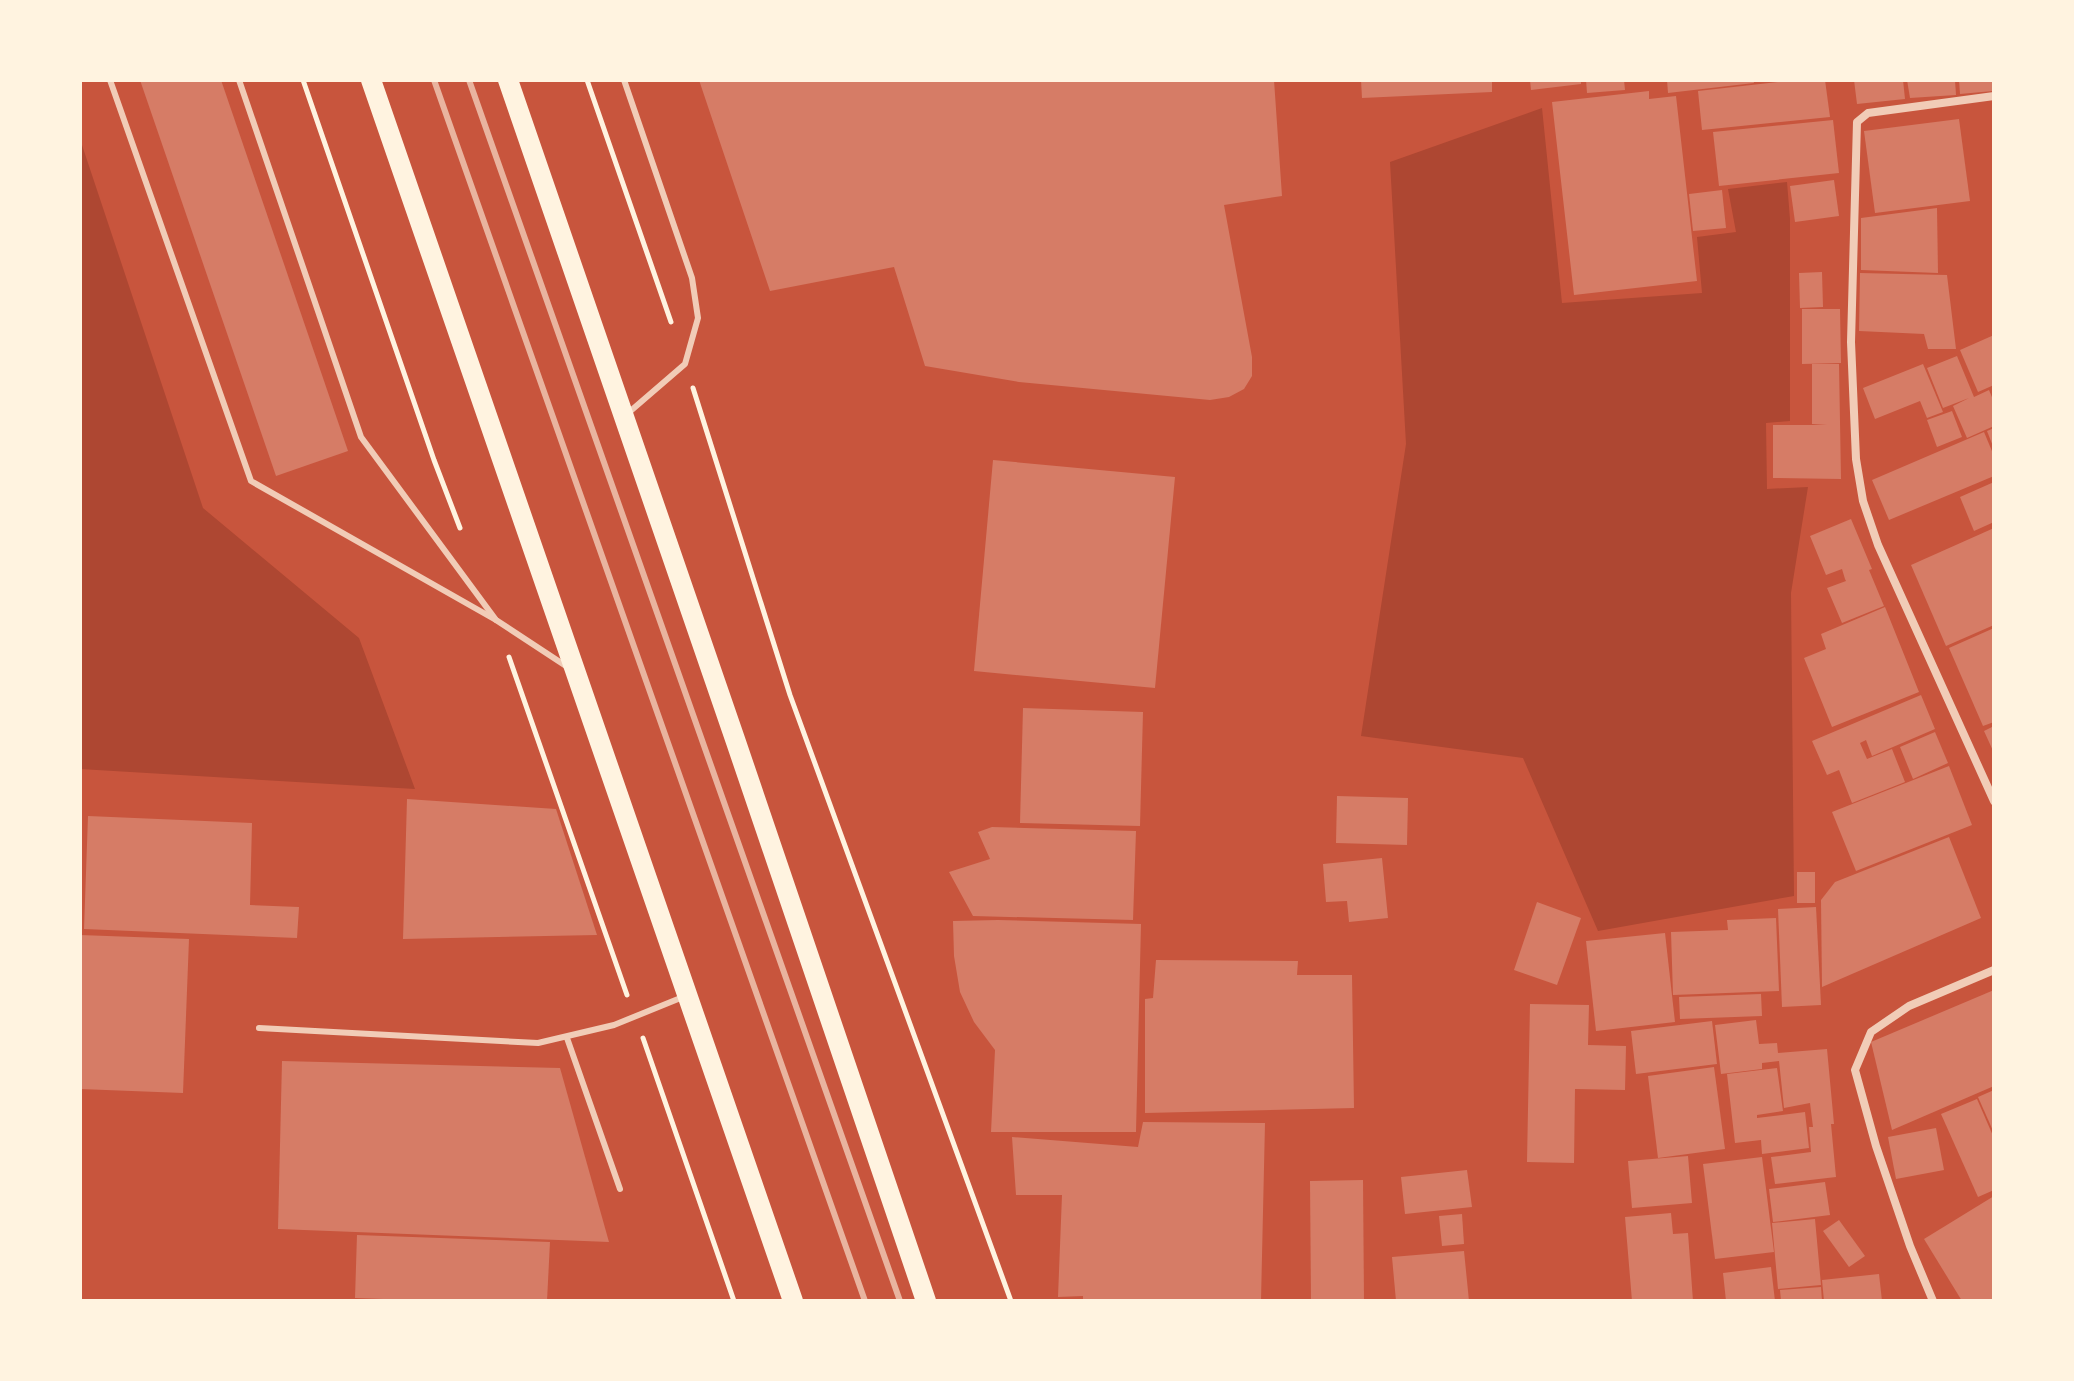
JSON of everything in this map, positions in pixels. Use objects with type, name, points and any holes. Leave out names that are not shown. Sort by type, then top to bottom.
[{"type":"main road","points":[[371,80],[793,1301]]},
{"type":"main road","points":[[508,80],[926,1301]]},
{"type":"street","points":[[1994,96],[1868,113],[1857,122],[1851,342],[1856,459],[1863,501],[1878,545],[1994,801]]},
{"type":"street","points":[[1933,1301],[1880,1161],[1855,1070],[1871,1032],[1909,1006],[1994,970]]},
{"type":"lane","points":[[110,80],[251,481],[496,620],[576,672]]},
{"type":"lane","points":[[239,80],[361,437],[496,620]]},
{"type":"lane","points":[[624,80],[692,278],[698,318],[685,364],[624,417]]},
{"type":"lane","points":[[259,1028],[538,1043],[614,1025],[687,995]]},
{"type":"lane","points":[[567,1038],[620,1189]]},
{"type":"path","points":[[303,80],[462,533]]},
{"type":"path","points":[[587,80],[685,364],[790,695],[1011,1301]]},
{"type":"path","points":[[496,620],[734,1301]]},
{"type":"shaded area","points":[[1542,108],[1562,303],[1702,293],[1697,237],[1736,232],[1728,189],[1787,182],[1790,219],[1790,421],[1766,423],[1767,489],[1808,487],[1791,593],[1794,896],[1598,931],[1523,758],[1361,736],[1406,444],[1390,162]]},
{"type":"shaded area","points":[[80,139],[203,508],[359,638],[415,789],[80,769]]},
{"type":"building","points":[[140,80],[221,80],[348,451],[276,476]]},
{"type":"building","points":[[699,80],[1274,80],[1282,196],[1224,205],[1252,357],[1252,376],[1244,389],[1229,397],[1210,400],[1019,382],[925,366],[894,267],[770,291]]},
{"type":"building","points":[[1361,80],[1492,80],[1492,92],[1362,98]]},
{"type":"building","points":[[1530,80],[1581,80],[1581,84],[1531,90]]},
{"type":"building","points":[[1586,80],[1624,80],[1625,90],[1587,93]]},
{"type":"building","points":[[1667,80],[1753,80],[1754,83],[1668,93]]},
{"type":"building","points":[[1796,80],[1825,80],[1830,117],[1702,130],[1698,91]]},
{"type":"building","points":[[1854,80],[1903,80],[1905,99],[1857,104]]},
{"type":"building","points":[[1907,80],[1955,80],[1956,95],[1910,98]]},
{"type":"building","points":[[1959,80],[1992,80],[1993,91],[1960,94]]},
{"type":"building","points":[[1649,91],[1649,99],[1676,96],[1697,281],[1574,295],[1552,102]]},
{"type":"building","points":[[1959,119],[1970,201],[1875,213],[1864,131]]},
{"type":"building","points":[[1833,120],[1839,173],[1719,186],[1713,132]]},
{"type":"building","points":[[1834,180],[1839,216],[1795,222],[1790,186]]},
{"type":"building","points":[[1722,190],[1726,228],[1693,231],[1689,194]]},
{"type":"building","points":[[1937,208],[1938,273],[1861,270],[1861,218]]},
{"type":"building","points":[[1822,272],[1823,307],[1800,308],[1799,273]]},
{"type":"building","points":[[1860,273],[1947,275],[1956,349],[1928,349],[1924,334],[1859,331]]},
{"type":"building","points":[[1802,309],[1840,309],[1841,363],[1802,364]]},
{"type":"building","points":[[1994,335],[1994,385],[1978,392],[1960,350]]},
{"type":"building","points":[[1957,356],[1974,397],[1989,390],[1994,402],[1994,426],[1967,438],[1953,406],[1969,398],[1943,408],[1927,368]]},
{"type":"building","points":[[1812,364],[1839,364],[1841,479],[1773,478],[1773,425],[1827,425],[1812,424]]},
{"type":"building","points":[[1923,364],[1943,412],[1927,418],[1920,401],[1875,419],[1863,388]]},
{"type":"building","points":[[1952,411],[1962,437],[1937,447],[1927,420]]},
{"type":"building","points":[[1994,428],[1994,449],[1987,431]]},
{"type":"building","points":[[1984,432],[1994,456],[1994,476],[1889,520],[1872,480]]},
{"type":"building","points":[[993,460],[1175,477],[1155,688],[974,671]]},
{"type":"building","points":[[1994,482],[1994,522],[1974,531],[1960,497]]},
{"type":"building","points":[[1851,519],[1884,606],[1842,623],[1827,588],[1846,581],[1842,569],[1826,575],[1810,536]]},
{"type":"building","points":[[1994,528],[1994,625],[1946,646],[1911,565]]},
{"type":"building","points":[[1885,607],[1919,692],[1832,727],[1804,658],[1826,649],[1821,634]]},
{"type":"building","points":[[1994,628],[1994,722],[1983,726],[1949,648]]},
{"type":"building","points":[[1921,695],[1935,729],[1872,756],[1866,740],[1860,743],[1867,759],[1892,749],[1905,782],[1852,803],[1839,770],[1827,775],[1812,741]]},
{"type":"building","points":[[1023,708],[1143,712],[1140,826],[1020,823]]},
{"type":"building","points":[[1994,726],[1994,753],[1984,731]]},
{"type":"building","points":[[1935,732],[1948,763],[1913,779],[1900,747]]},
{"type":"building","points":[[1949,766],[1972,825],[1856,871],[1832,812]]},
{"type":"building","points":[[1337,796],[1408,798],[1407,845],[1336,843]]},
{"type":"building","points":[[407,799],[556,809],[597,935],[403,939]]},
{"type":"building","points":[[88,816],[252,823],[250,905],[299,907],[297,938],[84,929]]},
{"type":"building","points":[[992,827],[1136,831],[1133,920],[973,916],[949,872],[990,859],[978,832]]},
{"type":"building","points":[[1949,837],[1981,918],[1822,987],[1821,900],[1835,882]]},
{"type":"building","points":[[1382,858],[1388,918],[1349,922],[1347,901],[1326,902],[1323,864]]},
{"type":"building","points":[[1797,872],[1815,872],[1815,903],[1797,903]]},
{"type":"building","points":[[1537,902],[1581,918],[1557,985],[1514,970]]},
{"type":"building","points":[[1816,907],[1821,1005],[1782,1007],[1778,909]]},
{"type":"building","points":[[1776,918],[1779,991],[1673,995],[1671,932],[1728,930],[1727,920]]},
{"type":"building","points":[[953,921],[1141,924],[1136,1132],[991,1132],[995,1050],[974,1022],[960,992],[954,956]]},
{"type":"building","points":[[1665,933],[1675,1022],[1596,1031],[1586,941]]},
{"type":"building","points":[[80,935],[189,939],[183,1093],[80,1089]]},
{"type":"building","points":[[1156,960],[1298,961],[1297,975],[1352,975],[1354,1108],[1145,1113],[1145,999],[1153,998]]},
{"type":"building","points":[[1994,990],[1994,1086],[1892,1130],[1871,1042]]},
{"type":"building","points":[[1761,994],[1762,1016],[1680,1019],[1679,997]]},
{"type":"building","points":[[1530,1004],[1589,1005],[1588,1045],[1626,1046],[1625,1090],[1575,1089],[1574,1163],[1527,1162]]},
{"type":"building","points":[[1756,1020],[1759,1044],[1777,1043],[1778,1053],[1827,1049],[1836,1177],[1775,1184],[1771,1157],[1811,1152],[1809,1127],[1813,1127],[1810,1103],[1784,1108],[1779,1061],[1762,1063],[1762,1069],[1721,1074],[1715,1025]]},
{"type":"building","points":[[1712,1021],[1717,1064],[1636,1074],[1631,1031]]},
{"type":"building","points":[[282,1061],[560,1068],[609,1242],[278,1229]]},
{"type":"building","points":[[1714,1067],[1725,1149],[1658,1158],[1648,1076]]},
{"type":"building","points":[[1777,1068],[1783,1111],[1757,1115],[1757,1118],[1805,1112],[1809,1148],[1762,1154],[1761,1140],[1735,1143],[1727,1074]]},
{"type":"building","points":[[1994,1090],[1994,1133],[1978,1097]]},
{"type":"building","points":[[1977,1099],[1994,1138],[1994,1190],[1978,1197],[1941,1114]]},
{"type":"building","points":[[1143,1122],[1265,1123],[1261,1301],[1083,1301],[1083,1296],[1058,1297],[1062,1195],[1016,1195],[1012,1137],[1138,1147]]},
{"type":"building","points":[[1936,1128],[1944,1170],[1896,1179],[1888,1137]]},
{"type":"building","points":[[1688,1156],[1692,1203],[1632,1208],[1628,1161]]},
{"type":"building","points":[[1762,1157],[1774,1252],[1715,1259],[1703,1164]]},
{"type":"building","points":[[1467,1170],[1472,1207],[1405,1214],[1401,1177]]},
{"type":"building","points":[[1363,1180],[1364,1301],[1311,1301],[1310,1181]]},
{"type":"building","points":[[1825,1182],[1830,1215],[1773,1222],[1769,1189]]},
{"type":"building","points":[[1994,1196],[1994,1301],[1962,1301],[1924,1239]]},
{"type":"building","points":[[1671,1213],[1673,1234],[1688,1233],[1693,1301],[1632,1301],[1625,1217]]},
{"type":"building","points":[[1462,1214],[1464,1244],[1442,1246],[1439,1216]]},
{"type":"building","points":[[1815,1219],[1821,1285],[1778,1289],[1772,1223]]},
{"type":"building","points":[[1839,1220],[1865,1256],[1849,1267],[1823,1231]]},
{"type":"building","points":[[357,1235],[550,1242],[547,1301],[355,1298]]},
{"type":"building","points":[[1464,1251],[1469,1301],[1396,1301],[1392,1257]]},
{"type":"building","points":[[1771,1267],[1775,1301],[1726,1301],[1723,1273]]},
{"type":"building","points":[[1879,1274],[1882,1301],[1824,1301],[1822,1280]]},
{"type":"building","points":[[1821,1287],[1822,1301],[1781,1301],[1780,1290]]},
{"type":"railway","points":[[434,80],[865,1301]]},
{"type":"railway","points":[[469,80],[900,1301]]}]
